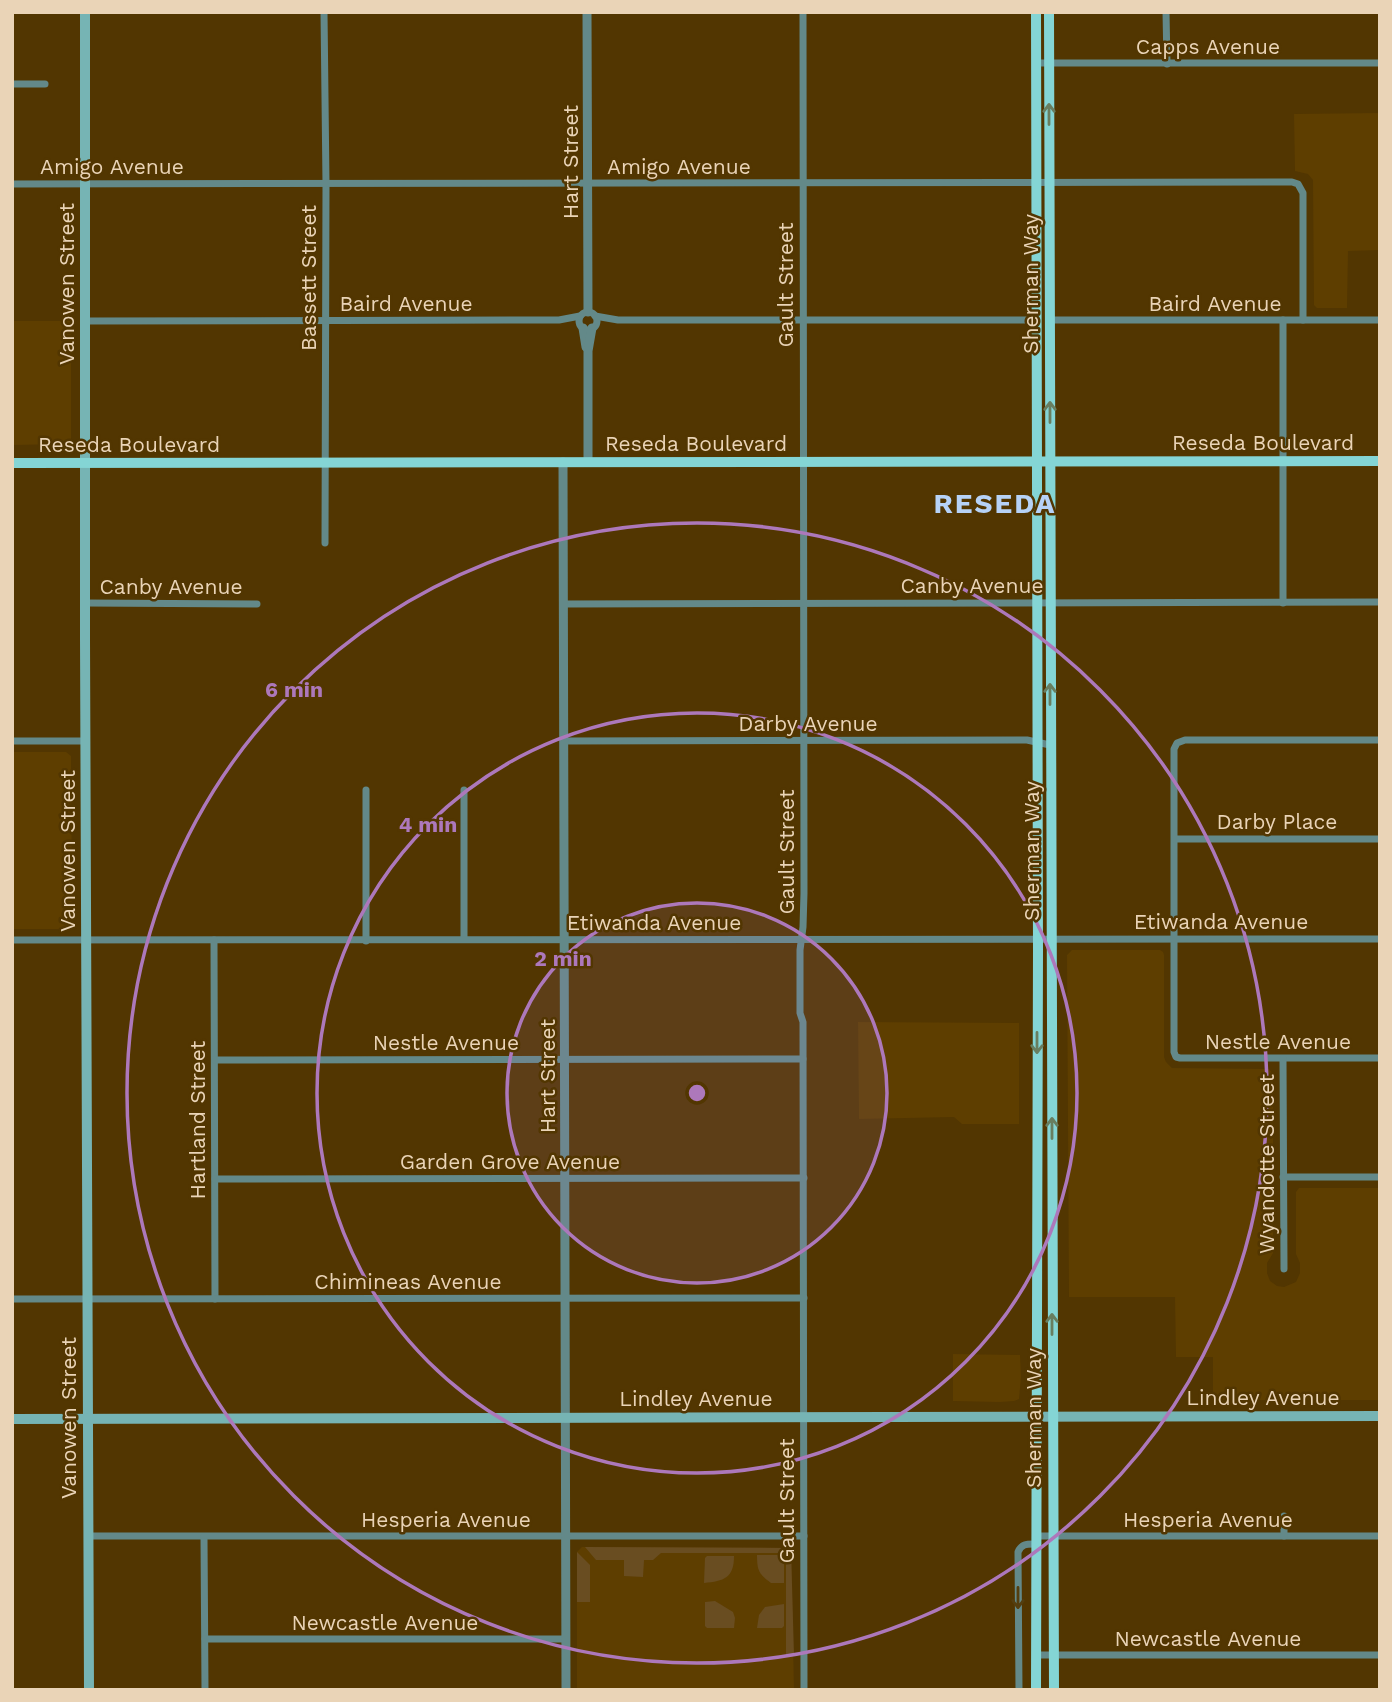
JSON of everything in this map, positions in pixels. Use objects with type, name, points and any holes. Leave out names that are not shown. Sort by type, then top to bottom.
[{"type":"main road","name":"Vanowen Street","points":[[85,12],[89,1690]]},
{"type":"main road","name":"Sherman Way","points":[[1036,12],[1036,1690]]},
{"type":"main road","name":"Sherman Way","points":[[1049,12],[1054,1690]]},
{"type":"main road","points":[[1036,320],[1049,320]]},
{"type":"main road","name":"Reseda Boulevard","points":[[12,463],[1380,461]]},
{"type":"main road","name":"Lindley Avenue","points":[[12,1419],[1380,1416]]},
{"type":"street","name":"Bassett Street","points":[[324,12],[325,543]]},
{"type":"street","name":"Hart Street","points":[[587,12],[588,314]]},
{"type":"street","name":"Gault Street","points":[[803,12],[804,741],[800,1013],[803,1022],[804,1178],[804,1690]]},
{"type":"street","points":[[1166,12],[1167,64]]},
{"type":"street","name":"Capps Avenue","points":[[1037,63],[1380,63]]},
{"type":"street","points":[[12,83],[46,84]]},
{"type":"street","name":"Amigo Avenue","points":[[12,184],[1292,182],[1301,188],[1303,193],[1303,320]]},
{"type":"street","points":[[588,314],[597,321],[588,327],[579,320],[588,314]]},
{"type":"street","name":"Baird Avenue","points":[[86,321],[559,320],[588,314],[618,320],[1036,320]]},
{"type":"street","name":"Baird Avenue","points":[[559,320],[588,327],[618,320]]},
{"type":"street","name":"Baird Avenue","points":[[1049,320],[1380,320]]},
{"type":"street","points":[[1283,320],[1283,603]]},
{"type":"street","points":[[588,327],[588,462]]},
{"type":"street","name":"Hart Street","points":[[563,462],[566,1690]]},
{"type":"street","name":"Canby Avenue","points":[[85,603],[257,604]]},
{"type":"street","name":"Canby Avenue","points":[[565,604],[1380,603]]},
{"type":"street","name":"Darby Avenue","points":[[564,741],[1027,740],[1050,745]]},
{"type":"street","points":[[1175,939],[1174,749],[1177,743],[1185,740],[1380,740]]},
{"type":"street","points":[[12,741],[85,741]]},
{"type":"street","points":[[366,790],[366,941]]},
{"type":"street","points":[[464,790],[464,939]]},
{"type":"street","name":"Darby Place","points":[[1175,839],[1380,839]]},
{"type":"street","name":"Nestle Avenue","points":[[1175,939],[1176,1057],[1380,1058]]},
{"type":"street","name":"Etiwanda Avenue","points":[[12,940],[1380,939]]},
{"type":"street","name":"Hartland Street","points":[[214,940],[215,1299]]},
{"type":"street","name":"Nestle Avenue","points":[[215,1060],[803,1059]]},
{"type":"street","name":"Wyandotte Street","points":[[1283,1059],[1284,1269]]},
{"type":"street","points":[[1283,1177],[1380,1177]]},
{"type":"street","name":"Garden Grove Avenue","points":[[215,1179],[804,1178]]},
{"type":"street","name":"Chimineas Avenue","points":[[12,1299],[804,1298]]},
{"type":"street","points":[[1284,1516],[1284,1536]]},
{"type":"street","name":"Hesperia Avenue","points":[[88,1536],[804,1536]]},
{"type":"street","name":"Hesperia Avenue","points":[[1036,1540],[1052,1536],[1380,1536]]},
{"type":"street","points":[[204,1537],[205,1690]]},
{"type":"street","points":[[1018,1690],[1018,1552],[1021,1546],[1036,1540]]},
{"type":"street","name":"Newcastle Avenue","points":[[205,1639],[565,1639]]},
{"type":"street","name":"Newcastle Avenue","points":[[1036,1656],[1380,1655]]},
{"type":"shaded area","points":[[1380,113],[1380,250],[1348,251],[1347,308],[1317,308],[1314,305],[1313,180],[1308,174],[1295,171],[1294,114]]},
{"type":"shaded area","points":[[12,321],[71,321],[71,440],[68,444],[12,445]]},
{"type":"shaded area","points":[[12,752],[66,752],[71,756],[72,920],[66,929],[12,929]]},
{"type":"shaded area","points":[[1072,950],[1163,952],[1164,1057],[1172,1068],[1269,1069],[1273,1074],[1273,1253],[1267,1263],[1270,1281],[1284,1287],[1296,1282],[1300,1273],[1296,1254],[1296,1192],[1299,1188],[1380,1188],[1380,1400],[1213,1400],[1213,1357],[1176,1357],[1175,1297],[1069,1297],[1067,955]]},
{"type":"shaded area","points":[[858,1022],[1019,1023],[1019,1124],[962,1124],[954,1117],[859,1119]]},
{"type":"shaded area","points":[[953,1354],[1020,1355],[1019,1399],[1000,1402],[953,1401]]},
{"type":"shaded area","points":[[582,1547],[791,1548],[794,1690],[577,1690],[577,1552]]},
{"type":"shaded area","points":[[585,1547],[791,1548],[794,1656],[786,1656],[786,1553],[661,1553],[653,1560],[644,1560],[643,1577],[624,1576],[624,1560],[596,1560]]},
{"type":"shaded area","points":[[577,1552],[590,1565],[590,1602],[577,1602]]},
{"type":"shaded area","points":[[757,1555],[782,1555],[784,1583],[771,1583],[764,1577],[758,1569]]},
{"type":"shaded area","points":[[707,1556],[734,1556],[730,1574],[717,1581],[704,1583]]},
{"type":"shaded area","points":[[715,1601],[733,1612],[734,1628],[705,1626],[705,1602]]},
{"type":"shaded area","points":[[784,1604],[782,1628],[757,1628],[759,1615],[765,1607]]},
{"type":"district","name":"RESEDA","points":[[995,503]]}]
